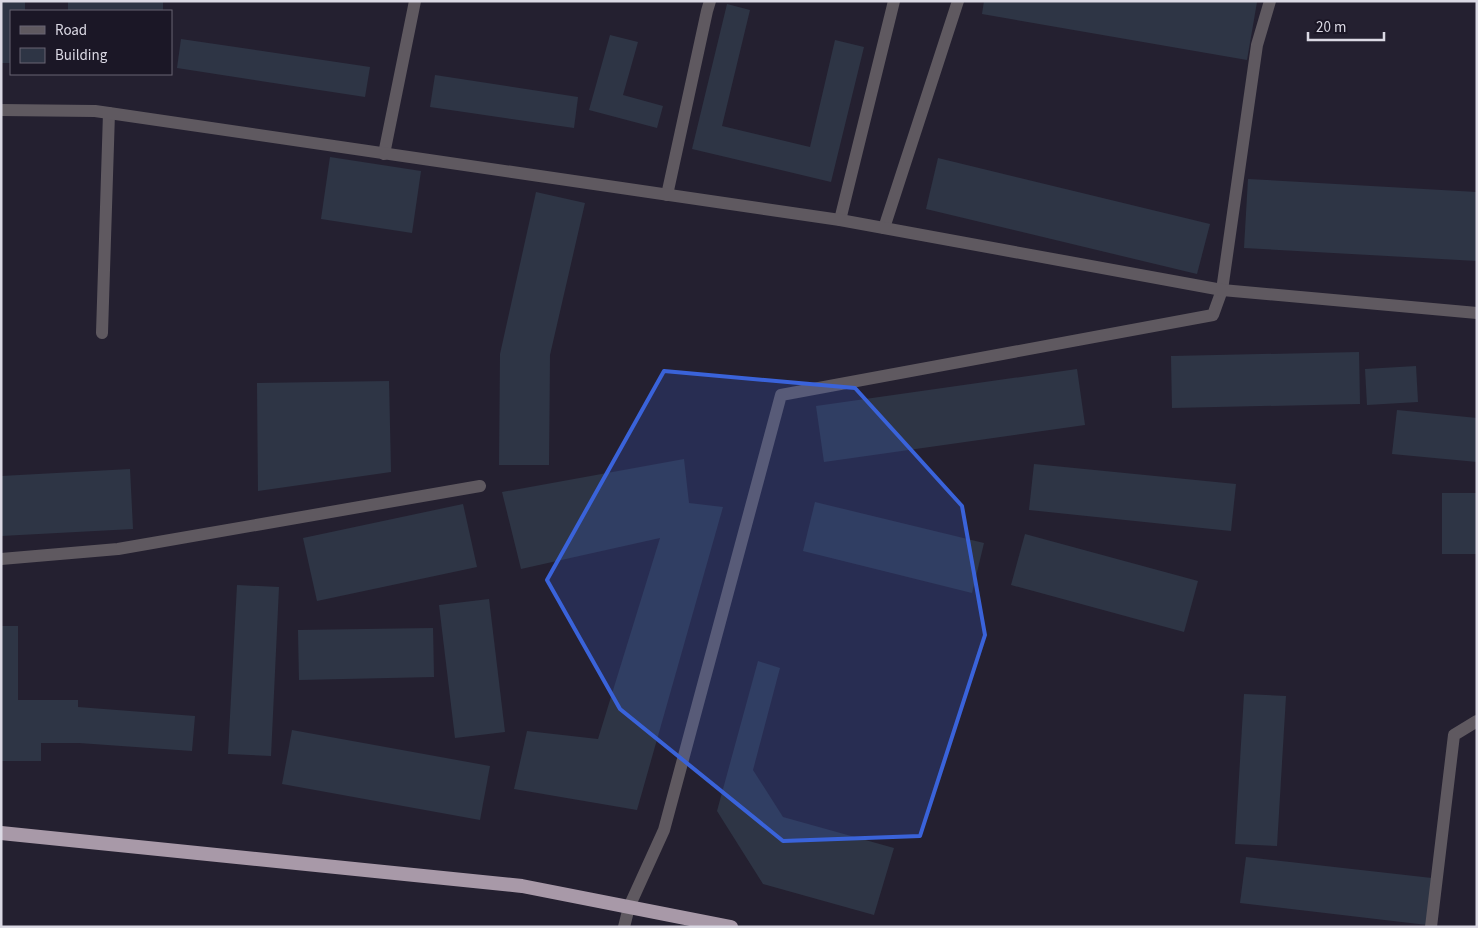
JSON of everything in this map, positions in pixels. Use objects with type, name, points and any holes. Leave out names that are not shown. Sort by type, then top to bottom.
[{"type":"highway","points":[[1,833],[522,886],[731,927]]},
{"type":"street","points":[[384,154],[415,1]]},
{"type":"street","points":[[667,195],[710,1]]},
{"type":"street","points":[[840,220],[894,1]]},
{"type":"street","points":[[884,228],[958,1]]},
{"type":"street","points":[[624,927],[629,907],[664,830],[781,395],[1213,316],[1222,290],[1257,45],[1270,1]]},
{"type":"street","points":[[1,110],[95,111],[840,220],[1222,290],[1477,313]]},
{"type":"street","points":[[102,333],[109,113]]},
{"type":"street","points":[[1,559],[118,549],[480,486]]},
{"type":"street","points":[[1431,927],[1454,735],[1477,721]]},
{"type":"highlighted area","points":[[664,371],[855,388],[962,506],[985,635],[920,836],[783,841],[620,709],[547,580]]},
{"type":"building","points":[[1,1],[25,1],[25,10],[10,10],[10,63],[1,63]]},
{"type":"building","points":[[68,1],[163,1],[163,10],[68,10]]},
{"type":"building","points":[[984,1],[1257,2],[1247,60],[982,14]]},
{"type":"building","points":[[727,4],[750,10],[722,126],[810,147],[835,40],[864,47],[831,182],[692,149]]},
{"type":"building","points":[[610,35],[638,42],[623,95],[663,106],[657,128],[589,110]]},
{"type":"building","points":[[181,39],[370,67],[365,97],[177,68]]},
{"type":"building","points":[[435,75],[578,97],[574,128],[430,107]]},
{"type":"building","points":[[330,157],[421,171],[412,233],[321,219]]},
{"type":"building","points":[[938,158],[1210,224],[1197,274],[926,209]]},
{"type":"building","points":[[1248,179],[1477,192],[1477,261],[1244,248]]},
{"type":"building","points":[[536,192],[585,203],[550,355],[549,465],[499,465],[500,354]]},
{"type":"building","points":[[1359,352],[1360,404],[1172,408],[1171,356]]},
{"type":"building","points":[[1416,366],[1418,402],[1367,405],[1365,369]]},
{"type":"building","points":[[1077,369],[1085,425],[824,462],[816,406]]},
{"type":"building","points":[[389,381],[391,472],[258,491],[257,383]]},
{"type":"building","points":[[1397,410],[1477,418],[1477,462],[1392,454]]},
{"type":"building","points":[[684,459],[689,503],[723,507],[637,810],[514,789],[527,731],[598,739],[660,538],[521,569],[502,492]]},
{"type":"building","points":[[1034,464],[1236,484],[1231,531],[1029,510]]},
{"type":"building","points":[[130,469],[133,529],[1,536],[1,476]]},
{"type":"building","points":[[1442,493],[1477,493],[1477,554],[1442,554]]},
{"type":"building","points":[[815,502],[984,543],[972,593],[803,551]]},
{"type":"building","points":[[463,504],[477,567],[317,601],[303,538]]},
{"type":"building","points":[[1025,534],[1198,581],[1184,632],[1011,585]]},
{"type":"building","points":[[237,585],[279,587],[271,756],[228,754]]},
{"type":"building","points":[[489,599],[505,732],[455,738],[439,605]]},
{"type":"building","points":[[1,626],[18,626],[18,700],[78,700],[78,707],[195,716],[192,751],[79,743],[41,743],[41,761],[1,761]]},
{"type":"building","points":[[433,628],[434,677],[299,680],[298,630]]},
{"type":"building","points":[[758,661],[780,668],[753,770],[783,817],[894,848],[874,915],[763,884],[717,811]]},
{"type":"building","points":[[1244,694],[1286,696],[1277,846],[1235,844]]},
{"type":"building","points":[[292,730],[490,766],[480,820],[282,784]]},
{"type":"building","points":[[1246,857],[1432,878],[1427,925],[1240,903]]}]
